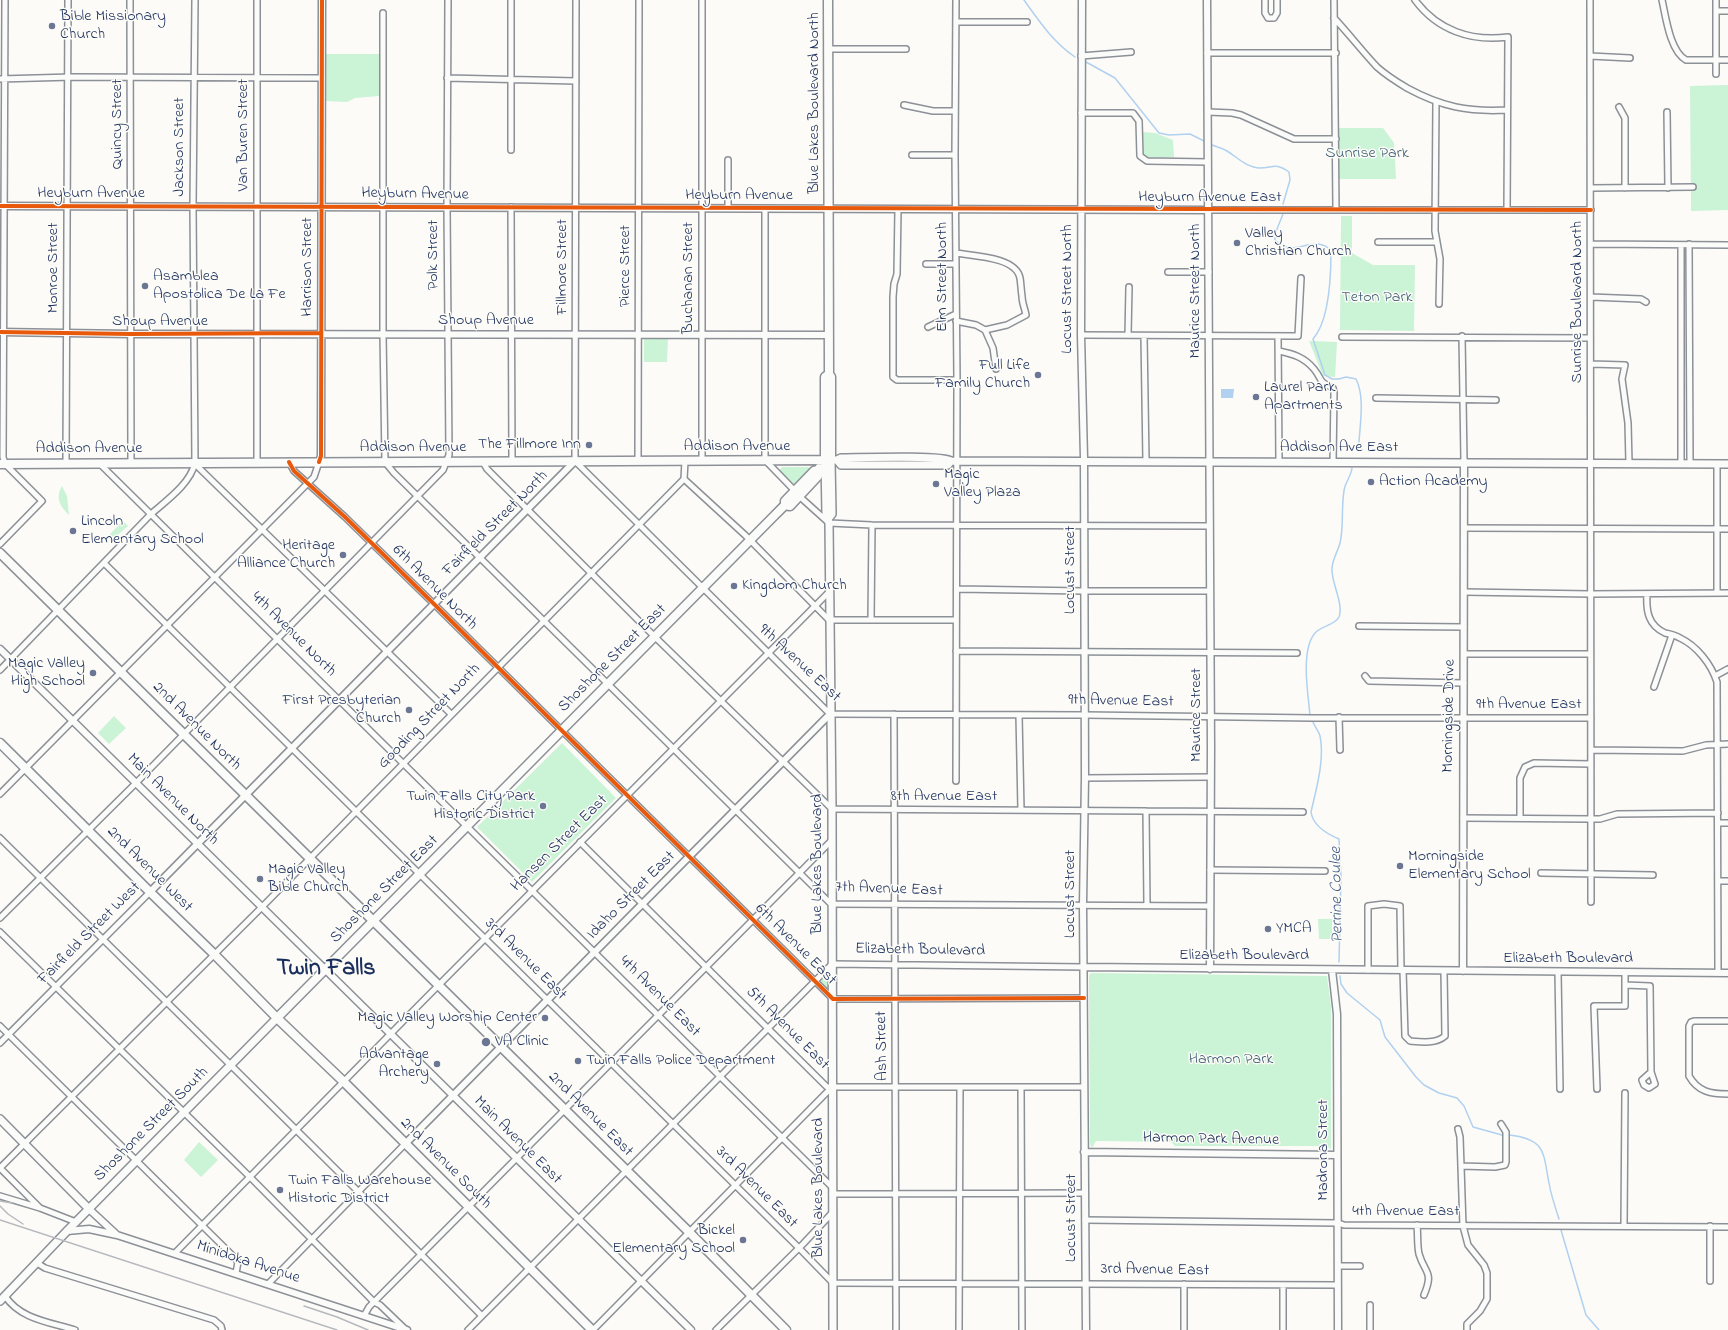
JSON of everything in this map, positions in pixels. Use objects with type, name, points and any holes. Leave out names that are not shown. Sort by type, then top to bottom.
[{"type":"main road","name":"Blue Lakes Boulevard North","points":[[828,0],[829,374],[825,377],[831,460]]},
{"type":"main road","name":"Addison Ave East","points":[[831,460],[841,465],[948,464],[955,460],[1590,462],[1728,464]]},
{"type":"main road","name":"Addison Avenue","points":[[2,464],[831,460]]},
{"type":"main road","name":"Shoshone Street East","points":[[325,969],[420,875],[785,505],[790,506],[797,493],[818,476],[818,470],[831,460]]},
{"type":"main road","name":"Blue Lakes Boulevard","points":[[831,460],[826,515],[828,521],[832,809],[833,1330]]},
{"type":"main road","name":"2nd Avenue North","points":[[0,553],[373,921]]},
{"type":"main road","name":"2nd Avenue West","points":[[0,743],[277,1018]]},
{"type":"main road","name":"2nd Avenue East","points":[[373,921],[689,1232],[786,1330]]},
{"type":"main road","name":"Shoshone Street South","points":[[3,1299],[89,1208],[325,969]]},
{"type":"main road","name":"2nd Avenue South","points":[[277,1018],[344,1082],[592,1330]]},
{"type":"main road","points":[[0,1119],[89,1208]]},
{"type":"street","points":[[0,544],[42,501],[2,464],[2,79],[5,0]]},
{"type":"street","name":"Monroe Street","points":[[66,463],[68,0]]},
{"type":"street","name":"Quincy Street","points":[[130,0],[131,463]]},
{"type":"street","name":"Jackson Street","points":[[195,0],[193,206],[195,463]]},
{"type":"street","name":"Van Buren Street","points":[[257,0],[257,463]]},
{"type":"street","name":"Harrison Street","points":[[319,462],[321,456],[320,206],[322,0]]},
{"type":"street","name":"Polk Street","points":[[447,462],[449,455],[447,334],[448,0]]},
{"type":"street","points":[[511,0],[511,150]]},
{"type":"street","name":"Fillmore Street","points":[[576,0],[576,461]]},
{"type":"street","name":"Pierce Street","points":[[638,461],[639,0]]},
{"type":"street","name":"Buchanan Street","points":[[702,0],[702,461]]},
{"type":"street","name":"Elm Street North","points":[[956,0],[956,781]]},
{"type":"street","name":"Locust Street North","points":[[1082,0],[1081,335],[1084,460]]},
{"type":"street","name":"Maurice Street North","points":[[1207,0],[1210,461]]},
{"type":"street","points":[[1265,0],[1265,13],[1268,18],[1274,18],[1277,13],[1277,0]]},
{"type":"street","points":[[1334,0],[1336,53],[1336,210]]},
{"type":"street","points":[[1415,0],[1432,18],[1462,34],[1488,39],[1508,38],[1507,210]]},
{"type":"street","name":"Sunrise Boulevard North","points":[[1590,0],[1591,902]]},
{"type":"street","points":[[1662,0],[1668,27],[1677,52],[1686,60],[1728,60]]},
{"type":"street","points":[[1716,0],[1716,74]]},
{"type":"street","points":[[1716,11],[1728,11]]},
{"type":"street","points":[[383,13],[383,334],[386,462]]},
{"type":"street","points":[[1334,18],[1387,75],[1436,102],[1475,110],[1507,110]]},
{"type":"street","points":[[956,22],[1027,22]]},
{"type":"street","points":[[828,49],[906,49]]},
{"type":"street","points":[[1081,56],[1131,52]]},
{"type":"street","points":[[1207,53],[1336,53]]},
{"type":"street","points":[[1590,56],[1630,58]]},
{"type":"street","points":[[2,79],[131,77],[322,78]]},
{"type":"street","points":[[448,78],[576,81]]},
{"type":"street","points":[[1436,102],[1435,210],[1436,242],[1440,259],[1438,304]]},
{"type":"street","points":[[904,105],[933,111],[955,111]]},
{"type":"street","points":[[1619,107],[1624,118],[1625,188]]},
{"type":"street","points":[[1208,112],[1241,115],[1294,139],[1336,139]]},
{"type":"street","points":[[1667,112],[1668,188]]},
{"type":"street","points":[[1081,113],[1133,113],[1139,121],[1140,156],[1147,161],[1208,162]]},
{"type":"street","points":[[912,155],[955,155]]},
{"type":"street","points":[[728,160],[728,207]]},
{"type":"street","points":[[1591,188],[1693,187]]},
{"type":"street","name":"Heyburn Avenue","points":[[2,206],[576,208],[728,207],[829,209]]},
{"type":"street","points":[[511,207],[512,462]]},
{"type":"street","points":[[765,208],[765,460],[797,493],[828,521],[872,525],[1210,526]]},
{"type":"street","name":"Heyburn Avenue East","points":[[829,209],[1082,208],[1208,210],[1591,210]]},
{"type":"street","points":[[898,209],[897,274],[894,284],[893,297],[893,377],[897,380],[957,380]]},
{"type":"street","points":[[1378,242],[1436,242]]},
{"type":"street","points":[[1591,244],[1728,245]]},
{"type":"street","points":[[1689,244],[1690,463]]},
{"type":"street","points":[[1681,245],[1681,463]]},
{"type":"street","points":[[956,253],[1011,264],[1020,276],[1022,297],[1026,315],[1007,325],[985,330]]},
{"type":"street","points":[[926,264],[956,264]]},
{"type":"street","points":[[1168,272],[1209,272]]},
{"type":"street","points":[[1081,335],[1298,336],[1301,278]]},
{"type":"street","points":[[1128,335],[1129,287]]},
{"type":"street","points":[[1591,297],[1641,299],[1646,302]]},
{"type":"street","points":[[928,327],[956,314]]},
{"type":"street","points":[[956,321],[976,325],[985,330],[993,348],[996,369]]},
{"type":"street","name":"Shoup Avenue","points":[[1,332],[130,334],[320,333],[324,335],[829,335]]},
{"type":"street","points":[[1144,336],[1146,461]]},
{"type":"street","points":[[1278,336],[1280,462]]},
{"type":"street","points":[[1342,337],[1462,336],[1590,338]]},
{"type":"street","points":[[1462,336],[1464,462]]},
{"type":"street","points":[[1279,351],[1293,354],[1304,359],[1315,370],[1323,384],[1332,388],[1334,393],[1333,462]]},
{"type":"street","points":[[1591,364],[1625,365],[1622,380],[1628,423],[1629,463]]},
{"type":"street","points":[[1376,398],[1496,400]]},
{"type":"street","name":"Locust Street","points":[[1084,460],[1085,778],[1083,811],[1083,905],[1086,1330]]},
{"type":"street","name":"Fairfield Street North","points":[[198,844],[576,461]]},
{"type":"street","name":"9th Avenue East","points":[[576,461],[702,589],[830,714],[1313,718],[1591,718]]},
{"type":"street","points":[[685,461],[684,479],[751,541],[829,620],[956,620]]},
{"type":"street","name":"Maurice Street","points":[[1210,461],[1210,969]]},
{"type":"street","name":"6th Avenue North","points":[[289,462],[294,471],[372,543],[562,731]]},
{"type":"street","points":[[0,794],[308,483],[314,476],[319,462]]},
{"type":"street","name":"7th Avenue East","points":[[386,462],[418,497],[831,904],[1210,906]]},
{"type":"street","points":[[0,918],[136,783],[418,497],[441,472],[447,462]]},
{"type":"street","points":[[483,462],[487,469],[590,573],[832,809]]},
{"type":"street","name":"Morningside Drive","points":[[1463,971],[1464,462]]},
{"type":"street","name":"4th Avenue North","points":[[99,463],[468,826]]},
{"type":"street","points":[[0,670],[151,514],[190,477],[195,463],[450,714]]},
{"type":"street","points":[[1717,464],[1717,593]]},
{"type":"street","name":"Gooding Street North","points":[[0,1168],[262,907],[450,714],[684,479]]},
{"type":"street","points":[[871,620],[872,525]]},
{"type":"street","points":[[1464,528],[1728,529]]},
{"type":"street","name":"3rd Avenue East","points":[[104,563],[833,1283],[1085,1283],[1283,1286],[1338,1285]]},
{"type":"street","points":[[957,589],[1210,591]]},
{"type":"street","name":"Hansen Street East","points":[[175,1253],[438,985],[829,592]]},
{"type":"street","points":[[1464,592],[1728,594]]},
{"type":"street","points":[[1647,594],[1646,606],[1650,620],[1663,632],[1680,638],[1697,649],[1715,676],[1718,699],[1718,973]]},
{"type":"street","points":[[1359,626],[1464,627]]},
{"type":"street","points":[[1654,687],[1672,635]]},
{"type":"street","name":"Main Avenue North","points":[[0,649],[325,969]]},
{"type":"street","points":[[956,651],[1297,653]]},
{"type":"street","points":[[1464,654],[1590,654]]},
{"type":"street","points":[[1715,676],[1728,669]]},
{"type":"street","points":[[1365,676],[1370,681],[1464,683]]},
{"type":"street","name":"Idaho Street East","points":[[405,1144],[830,714]]},
{"type":"street","name":"Ash Street","points":[[894,714],[894,905],[897,1087],[896,1330]]},
{"type":"street","points":[[1020,715],[1021,810]]},
{"type":"street","points":[[1339,717],[1340,750]]},
{"type":"street","name":"6th Avenue East","points":[[562,731],[833,1000],[1084,998]]},
{"type":"street","points":[[1591,750],[1683,751],[1718,744],[1728,744]]},
{"type":"street","points":[[1520,818],[1520,778],[1525,767],[1534,763],[1591,764]]},
{"type":"street","points":[[1085,778],[1211,777]]},
{"type":"street","name":"8th Avenue East","points":[[832,809],[1303,812]]},
{"type":"street","points":[[1146,811],[1147,905]]},
{"type":"street","points":[[1463,818],[1590,819],[1617,814],[1718,813]]},
{"type":"street","points":[[1719,823],[1728,823]]},
{"type":"street","name":"4th Avenue East","points":[[468,826],[782,1138],[832,1191]]},
{"type":"street","points":[[0,838],[104,939],[230,1066],[359,1191],[482,1316]]},
{"type":"street","points":[[364,1316],[374,1302],[468,1206],[832,840]]},
{"type":"street","name":"5th Avenue East","points":[[580,842],[827,1087],[1084,1087]]},
{"type":"street","name":"Fairfield Street West","points":[[0,1043],[198,844]]},
{"type":"street","points":[[1210,870],[1325,871]]},
{"type":"street","points":[[1542,873],[1653,875]]},
{"type":"street","points":[[1719,881],[1728,881]]},
{"type":"street","points":[[1368,970],[1368,906],[1384,904],[1400,906],[1405,1036],[1410,1041],[1420,1042],[1440,1041],[1445,1036],[1444,971]]},
{"type":"street","points":[[0,932],[183,1114],[250,1177],[374,1302],[380,1305],[406,1330]]},
{"type":"street","points":[[468,1330],[832,964]]},
{"type":"street","name":"Elizabeth Boulevard","points":[[832,964],[1210,969],[1728,973]]},
{"type":"street","name":"Main Avenue East","points":[[325,969],[452,1096],[691,1330]]},
{"type":"street","name":"Madrona Street","points":[[1332,970],[1337,1014],[1338,1330]]},
{"type":"street","points":[[1558,972],[1560,1089]]},
{"type":"street","points":[[1597,1089],[1594,1006],[1625,1006],[1625,972]]},
{"type":"street","points":[[1625,985],[1650,986],[1651,1072]]},
{"type":"street","points":[[1728,1021],[1694,1021],[1691,1022],[1689,1026],[1689,1076],[1698,1087],[1711,1094],[1728,1094]]},
{"type":"street","points":[[0,1026],[238,1262],[236,1273]]},
{"type":"street","points":[[959,1330],[961,1192],[960,1087]]},
{"type":"street","points":[[1021,1087],[1022,1330]]},
{"type":"street","points":[[592,1330],[832,1088]]},
{"type":"street","points":[[1624,1225],[1625,1093]]},
{"type":"street","points":[[1461,1166],[1495,1167],[1505,1165],[1506,1132],[1501,1124]]},
{"type":"street","points":[[1458,1129],[1460,1137],[1463,1226],[1468,1244],[1484,1265],[1487,1273],[1487,1299],[1480,1311],[1467,1324],[1467,1330]]},
{"type":"street","points":[[268,1284],[405,1144]]},
{"type":"street","name":"Harmon Park Avenue","points":[[1084,1152],[1337,1155]]},
{"type":"street","points":[[0,1168],[40,1208]]},
{"type":"street","points":[[832,1191],[897,1193],[1084,1192]]},
{"type":"street","points":[[0,1196],[40,1208],[76,1222]]},
{"type":"street","name":"Minidoka Avenue","points":[[89,1208],[117,1235],[406,1330]]},
{"type":"street","points":[[716,1330],[799,1248],[833,1212]]},
{"type":"street","name":"4th Avenue East","points":[[1085,1220],[1338,1223],[1344,1225],[1624,1225],[1728,1227]]},
{"type":"street","points":[[1417,1225],[1419,1253],[1429,1276],[1429,1283],[1424,1295]]},
{"type":"street","points":[[1710,1226],[1710,1281]]},
{"type":"street","points":[[67,1231],[89,1229],[117,1235]]},
{"type":"street","points":[[37,1263],[44,1268],[214,1320],[221,1326],[222,1330]]},
{"type":"street","points":[[1338,1266],[1360,1266]]},
{"type":"street","points":[[1184,1284],[1184,1330]]},
{"type":"street","points":[[1283,1286],[1283,1330]]},
{"type":"street","points":[[3,1299],[16,1310],[28,1316],[74,1330]]},
{"type":"street","points":[[1370,1305],[1370,1330]]},
{"type":"green space","points":[[326,54],[380,54],[379,96],[355,98],[347,102],[326,101]]},
{"type":"green space","points":[[1728,85],[1728,210],[1691,211],[1690,86]]},
{"type":"green space","name":"Sunrise Park","points":[[1339,128],[1383,128],[1394,143],[1396,179],[1339,179]]},
{"type":"green space","points":[[1143,132],[1155,133],[1173,140],[1174,157],[1144,157]]},
{"type":"green space","name":"Teton Park","points":[[1341,216],[1352,216],[1352,253],[1373,265],[1415,265],[1414,331],[1340,330]]},
{"type":"green space","points":[[644,337],[668,337],[667,362],[644,362]]},
{"type":"green space","points":[[1309,341],[1337,342],[1335,377],[1323,376]]},
{"type":"green space","points":[[782,467],[809,467],[810,470],[797,484],[794,484],[781,472],[780,469]]},
{"type":"green space","points":[[62,486],[67,496],[69,515],[61,505],[59,498]]},
{"type":"green space","points":[[123,521],[128,526],[112,540],[108,536]]},
{"type":"green space","points":[[114,716],[126,728],[109,744],[98,733]]},
{"type":"green space","points":[[562,743],[616,798],[532,882],[477,827]]},
{"type":"green space","points":[[1318,919],[1332,919],[1332,939],[1319,939]]},
{"type":"green space","points":[[832,964],[833,999],[814,981]]},
{"type":"green space","name":"Harmon Park","points":[[1091,973],[1327,976],[1331,1007],[1331,1149],[1324,1146],[1175,1146],[1171,1142],[1096,1141],[1092,1148],[1090,1144],[1089,975]]},
{"type":"green space","points":[[199,1142],[218,1160],[201,1177],[184,1160]]},
{"type":"water","points":[[1221,389],[1234,389],[1233,398],[1221,398]]},
{"type":"waterway","name":"Perrine Coulee","points":[[1024,0],[1053,38],[1075,57]]},
{"type":"waterway","name":"Perrine Coulee","points":[[1086,62],[1115,78],[1159,133],[1169,135],[1190,134],[1204,141]]},
{"type":"waterway","name":"Perrine Coulee","points":[[1212,145],[1225,150],[1242,162],[1255,168],[1277,166],[1289,172],[1290,180],[1283,204]]},
{"type":"waterway","name":"Perrine Coulee","points":[[1283,214],[1275,234],[1275,240],[1289,248],[1318,244],[1327,247],[1331,251],[1330,285],[1326,310],[1323,321],[1313,339],[1325,375],[1332,379],[1346,377],[1356,379],[1359,386],[1361,402],[1359,443]]},
{"type":"waterway","name":"Perrine Coulee","points":[[1310,715],[1306,672],[1308,649],[1311,639],[1316,632],[1335,622],[1339,617],[1340,606],[1333,580],[1332,566],[1341,537],[1343,497],[1352,468]]},
{"type":"waterway","name":"Perrine Coulee","points":[[1313,722],[1320,736],[1321,764],[1311,812],[1312,817],[1321,829],[1339,839],[1341,876],[1339,962]]},
{"type":"waterway","name":"Perrine Coulee","points":[[1340,976],[1341,984],[1347,993],[1380,1020],[1385,1037],[1424,1085],[1439,1093],[1457,1098],[1464,1106],[1473,1127],[1502,1135]]},
{"type":"waterway","name":"Perrine Coulee","points":[[1509,1135],[1530,1140],[1537,1144],[1541,1150],[1544,1156],[1550,1188],[1559,1219]]},
{"type":"waterway","name":"Perrine Coulee","points":[[1561,1230],[1586,1315],[1599,1330]]},
{"type":"railway","points":[[0,1201],[12,1203]]},
{"type":"railway","points":[[0,1206],[8,1214],[23,1224]]},
{"type":"railway","points":[[0,1220],[337,1330]]},
{"type":"railway","points":[[304,1306],[337,1317],[368,1330]]},
{"type":"cycle path","points":[[319,462],[321,456],[322,0]]},
{"type":"cycle path","points":[[0,206],[1591,210]]},
{"type":"cycle path","points":[[0,332],[130,334],[320,333]]},
{"type":"cycle path","points":[[289,462],[294,471],[345,517],[434,604],[833,999],[1084,998]]},
{"type":"place","name":"Bible Missionary Church","points":[[52,26]]},
{"type":"place","name":"Valley Christian Church","points":[[1237,243]]},
{"type":"place","name":"Asamblea Apostolica De La Fe","points":[[145,286]]},
{"type":"place","name":"Full Life Family Church","points":[[1038,375]]},
{"type":"place","name":"Laurel Park Apartments","points":[[1256,397]]},
{"type":"place","name":"The Fillmore Inn","points":[[589,445]]},
{"type":"place","name":"Action Academy","points":[[1371,482]]},
{"type":"place","name":"Magic Valley Plaza","points":[[936,484]]},
{"type":"place","name":"Lincoln Elementary School","points":[[73,531]]},
{"type":"place","name":"Heritage Alliance Church","points":[[343,555]]},
{"type":"place","name":"Kingdom Church","points":[[734,586]]},
{"type":"place","name":"Magic Valley High School","points":[[93,673]]},
{"type":"place","name":"First Presbyterian Church","points":[[409,710]]},
{"type":"place","name":"Twin Falls City Park Historic District","points":[[543,806]]},
{"type":"place","name":"Morningside Elementary School","points":[[1400,866]]},
{"type":"place","name":"Magic Valley Bible Church","points":[[260,879]]},
{"type":"place","name":"YMCA","points":[[1268,929]]},
{"type":"place","name":"Magic Valley Worship Center","points":[[545,1018]]},
{"type":"place","name":"VA Clinic","points":[[486,1042]]},
{"type":"place","name":"Twin Falls Police Department","points":[[578,1061]]},
{"type":"place","name":"Advantage Archery","points":[[437,1064]]},
{"type":"place","name":"Twin Falls Warehouse Historic District","points":[[280,1190]]},
{"type":"place","name":"Bickel Elementary School","points":[[743,1240]]},
{"type":"district","name":"Twin Falls","points":[[326,970]]}]
